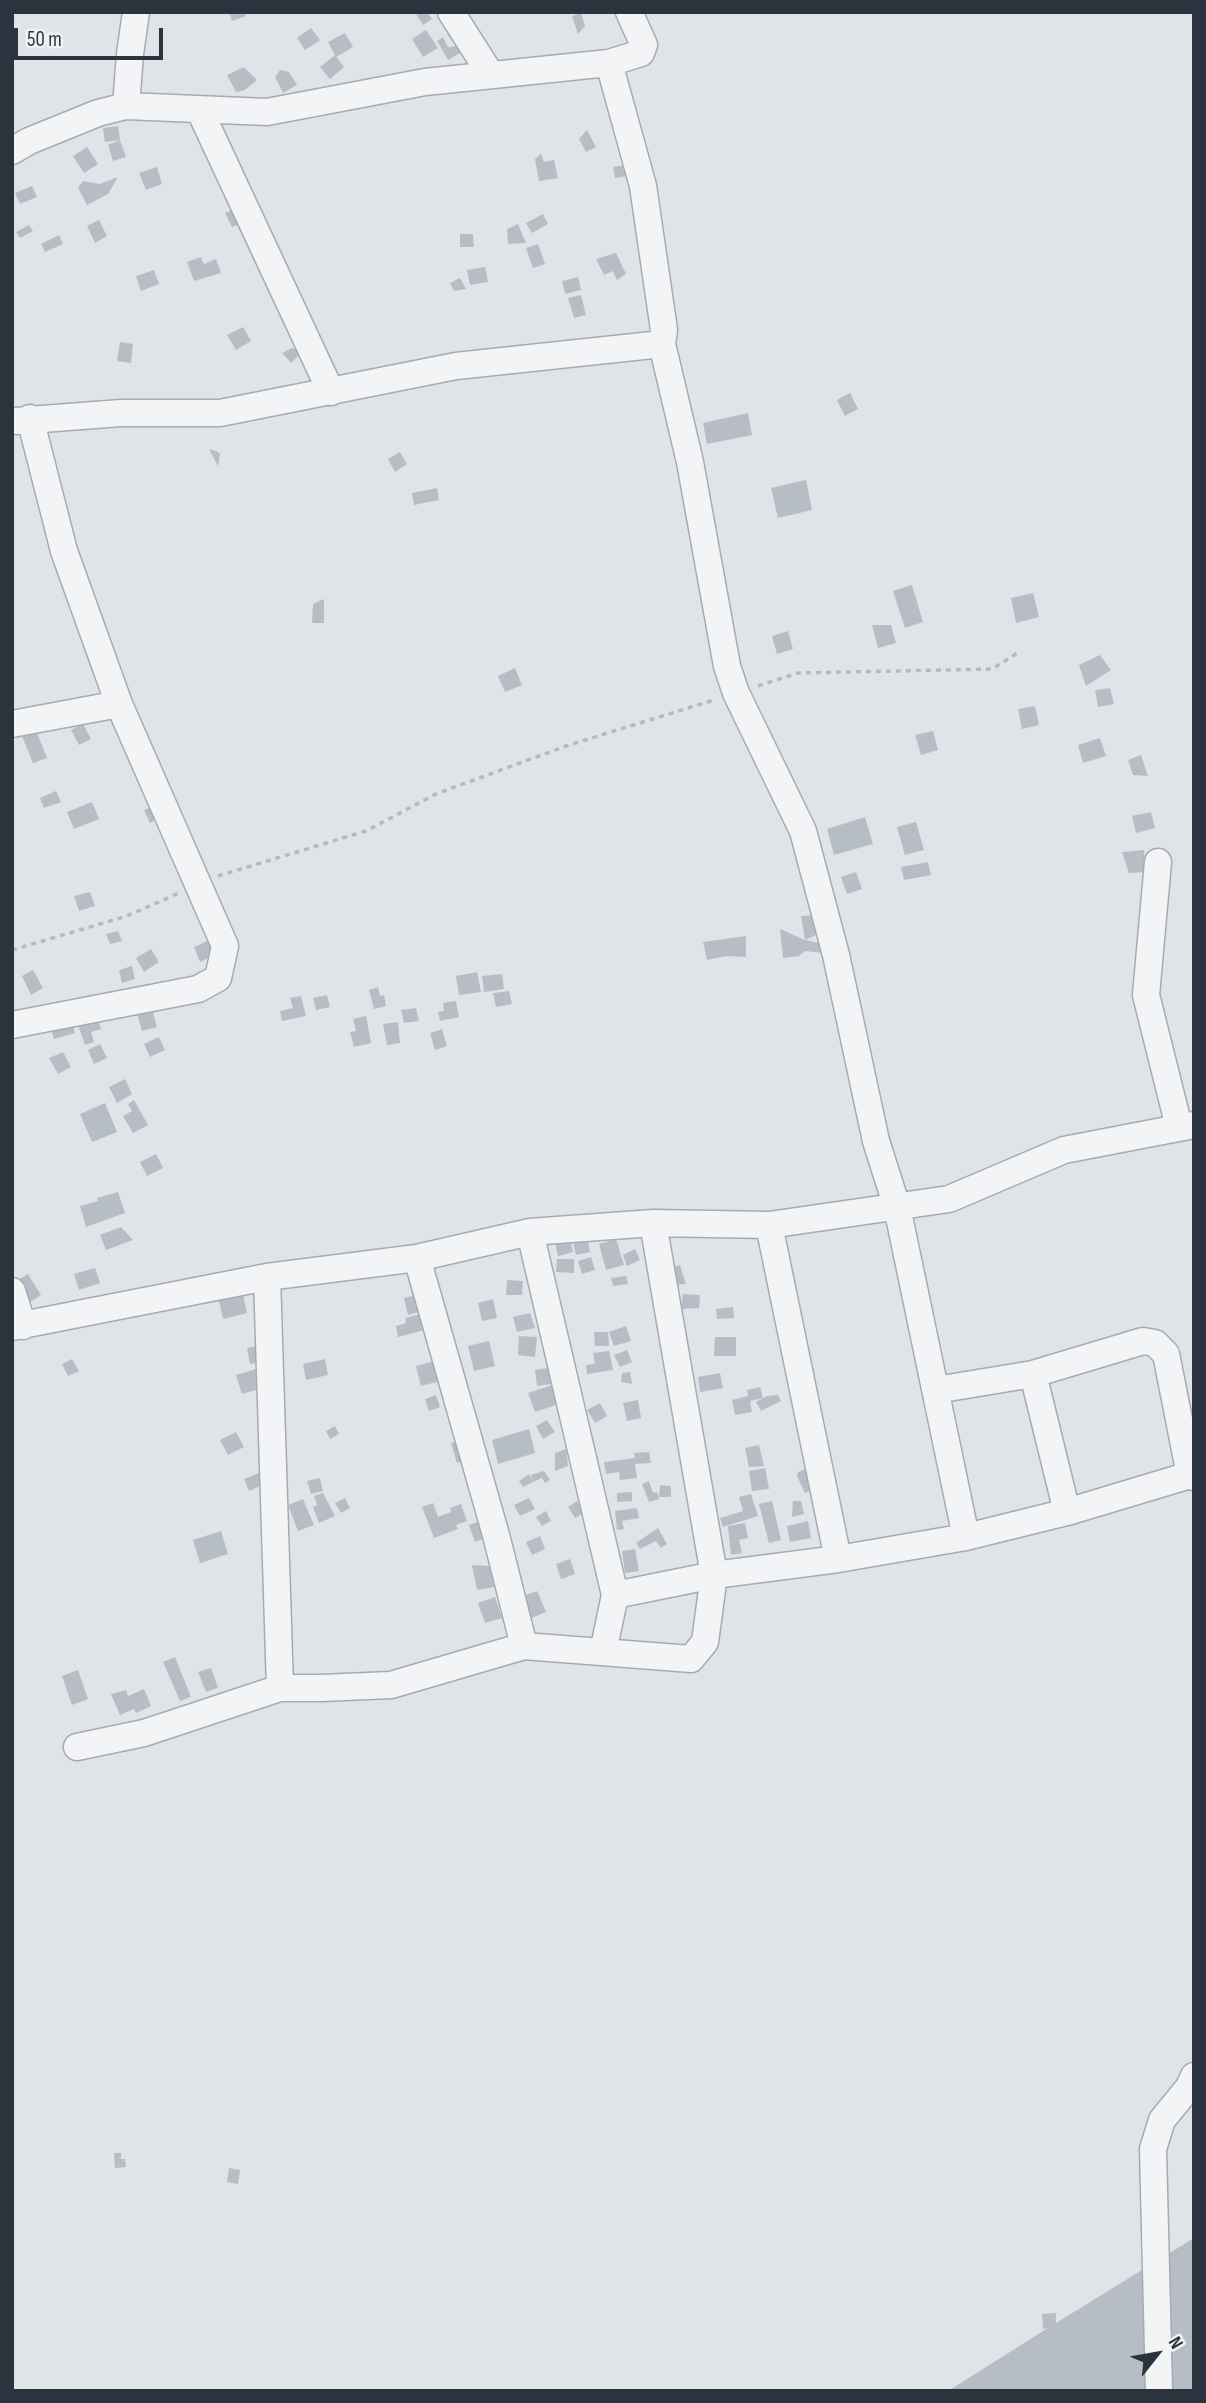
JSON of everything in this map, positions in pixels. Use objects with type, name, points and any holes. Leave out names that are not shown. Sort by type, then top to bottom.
[{"type":"street","points":[[126,106],[136,12]]},
{"type":"street","points":[[451,12],[491,75]]},
{"type":"street","points":[[12,151],[29,141],[99,113],[126,106],[267,112],[425,82],[609,64],[642,53],[644,44],[629,12]]},
{"type":"street","points":[[609,64],[643,186],[664,330],[662,344],[690,463],[727,666],[736,693],[803,831],[836,955],[876,1141],[897,1207],[966,1537]]},
{"type":"street","points":[[200,111],[331,392]]},
{"type":"street","points":[[12,1025],[198,989],[218,978],[225,946],[119,704],[21,420],[121,413],[220,413],[456,366],[662,344]]},
{"type":"street","points":[[12,724],[119,704]]},
{"type":"street","points":[[12,1291],[18,1327],[267,1277],[417,1258],[530,1232],[653,1223],[769,1224],[897,1207],[949,1199],[1064,1150],[1186,1126],[1146,995],[1158,862]]},
{"type":"street","points":[[77,1747],[144,1733],[280,1688],[321,1689],[391,1685],[524,1646],[691,1659],[705,1642],[714,1575],[653,1223]]},
{"type":"street","points":[[769,1224],[838,1559]]},
{"type":"street","points":[[530,1232],[615,1595],[603,1652]]},
{"type":"street","points":[[417,1258],[496,1535],[524,1646]]},
{"type":"street","points":[[267,1277],[280,1688]]},
{"type":"street","points":[[615,1595],[714,1575],[838,1559],[966,1537],[1068,1512],[1192,1476],[1166,1354],[1155,1343],[1143,1341],[1033,1374],[936,1390]]},
{"type":"street","points":[[1033,1374],[1068,1512]]},
{"type":"street","points":[[1159,2391],[1153,2149],[1162,2120],[1189,2087],[1194,2076]]},
{"type":"path","points":[[12,950],[127,916],[255,863],[366,831],[436,794],[566,746],[798,673],[992,668],[1019,652]]},
{"type":"building","points":[[229,12],[244,12],[246,16],[232,21]]},
{"type":"building","points":[[417,12],[427,12],[432,19],[423,25]]},
{"type":"building","points":[[581,13],[585,26],[578,34],[572,16]]},
{"type":"building","points":[[455,27],[475,49],[448,60],[437,41],[443,37],[448,47],[456,46],[447,34]]},
{"type":"building","points":[[311,28],[320,40],[305,50],[297,38]]},
{"type":"building","points":[[426,30],[438,48],[423,57],[412,39]]},
{"type":"building","points":[[345,33],[353,47],[336,57],[328,42]]},
{"type":"building","points":[[335,55],[344,67],[330,79],[320,67]]},
{"type":"building","points":[[244,67],[257,80],[245,90],[236,92],[227,75]]},
{"type":"building","points":[[280,70],[289,72],[297,85],[283,93],[275,77]]},
{"type":"building","points":[[118,126],[120,140],[105,142],[103,128]]},
{"type":"building","points":[[587,130],[596,147],[586,152],[579,139]]},
{"type":"building","points":[[120,140],[126,157],[113,161],[108,145]]},
{"type":"building","points":[[87,147],[98,164],[84,173],[73,156]]},
{"type":"building","points":[[541,154],[544,162],[554,160],[558,178],[539,181],[535,159]]},
{"type":"building","points":[[627,165],[629,176],[615,178],[613,167]]},
{"type":"building","points":[[157,167],[162,184],[146,190],[139,173]]},
{"type":"building","points":[[118,177],[108,194],[87,205],[78,188],[83,181],[100,184]]},
{"type":"building","points":[[32,186],[37,197],[20,204],[15,193]]},
{"type":"building","points":[[241,207],[250,219],[232,227],[225,213]]},
{"type":"building","points":[[543,214],[548,224],[532,233],[526,223]]},
{"type":"building","points":[[99,220],[107,236],[95,243],[87,226]]},
{"type":"building","points":[[518,224],[526,243],[508,244],[507,229]]},
{"type":"building","points":[[29,225],[33,231],[20,238],[16,232]]},
{"type":"building","points":[[460,234],[473,234],[474,247],[460,247]]},
{"type":"building","points":[[59,235],[63,244],[45,252],[41,244]]},
{"type":"building","points":[[538,244],[545,264],[533,268],[526,248]]},
{"type":"building","points":[[616,253],[626,274],[617,280],[613,271],[604,275],[596,259]]},
{"type":"building","points":[[201,257],[204,264],[216,259],[221,273],[194,281],[187,262]]},
{"type":"building","points":[[485,267],[488,282],[470,285],[467,270]]},
{"type":"building","points":[[154,270],[159,284],[141,291],[136,276]]},
{"type":"building","points":[[578,277],[581,290],[565,294],[562,281]]},
{"type":"building","points":[[460,278],[466,289],[454,291],[450,283]]},
{"type":"building","points":[[581,295],[586,315],[574,318],[568,298]]},
{"type":"building","points":[[243,327],[251,341],[236,350],[227,335]]},
{"type":"building","points":[[120,342],[133,344],[131,363],[117,361]]},
{"type":"building","points":[[292,348],[302,352],[291,363],[282,353]]},
{"type":"building","points":[[850,393],[858,409],[845,416],[837,400]]},
{"type":"building","points":[[748,413],[752,435],[707,444],[703,423]]},
{"type":"building","points":[[209,449],[220,454],[218,466]]},
{"type":"building","points":[[400,452],[407,464],[395,472],[388,459]]},
{"type":"building","points":[[806,480],[812,510],[778,518],[771,488]]},
{"type":"building","points":[[437,488],[439,500],[414,505],[412,493]]},
{"type":"building","points":[[912,585],[923,622],[905,628],[893,591]]},
{"type":"building","points":[[1033,593],[1039,617],[1016,623],[1011,598]]},
{"type":"building","points":[[324,599],[324,623],[312,623],[313,604]]},
{"type":"building","points":[[872,625],[891,625],[896,643],[878,648]]},
{"type":"building","points":[[788,631],[793,649],[777,654],[772,636]]},
{"type":"building","points":[[1100,655],[1111,670],[1086,686],[1079,665]]},
{"type":"building","points":[[515,668],[522,685],[505,692],[498,676]]},
{"type":"building","points":[[1110,688],[1114,704],[1098,707],[1095,690]]},
{"type":"building","points":[[1035,706],[1039,725],[1022,729],[1018,709]]},
{"type":"building","points":[[83,724],[91,739],[79,745],[71,730]]},
{"type":"building","points":[[36,730],[47,758],[33,763],[22,736]]},
{"type":"building","points":[[933,731],[938,750],[921,755],[915,735]]},
{"type":"building","points":[[1100,738],[1106,756],[1083,763],[1078,745]]},
{"type":"building","points":[[1141,755],[1148,776],[1133,775],[1128,760]]},
{"type":"building","points":[[56,791],[61,802],[44,808],[40,798]]},
{"type":"building","points":[[92,802],[99,819],[74,829],[67,812]]},
{"type":"building","points":[[153,806],[159,818],[150,823],[144,810]]},
{"type":"building","points":[[1151,812],[1155,828],[1136,833],[1132,816]]},
{"type":"building","points":[[865,817],[873,844],[834,855],[827,829]]},
{"type":"building","points":[[916,822],[924,850],[905,855],[897,827]]},
{"type":"building","points":[[1144,850],[1145,872],[1129,873],[1122,852]]},
{"type":"building","points":[[928,862],[931,875],[904,880],[901,867]]},
{"type":"building","points":[[856,872],[862,889],[847,894],[841,877]]},
{"type":"building","points":[[90,892],[95,906],[79,911],[74,896]]},
{"type":"building","points":[[816,915],[818,934],[805,940],[801,916]]},
{"type":"building","points":[[780,929],[805,940],[823,944],[824,953],[805,951],[799,956],[783,958]]},
{"type":"building","points":[[118,931],[122,941],[110,944],[106,934]]},
{"type":"building","points":[[746,936],[746,957],[727,956],[707,960],[703,942]]},
{"type":"building","points":[[210,940],[216,954],[200,962],[194,947]]},
{"type":"building","points":[[151,949],[159,962],[144,972],[136,958]]},
{"type":"building","points":[[132,966],[135,979],[122,983],[119,970]]},
{"type":"building","points":[[33,970],[43,988],[31,995],[22,976]]},
{"type":"building","points":[[477,972],[481,992],[459,995],[456,976]]},
{"type":"building","points":[[502,974],[504,989],[484,992],[482,976]]},
{"type":"building","points":[[378,987],[380,996],[384,995],[386,1006],[374,1009],[369,990]]},
{"type":"building","points":[[509,991],[512,1004],[496,1007],[493,993]]},
{"type":"building","points":[[327,995],[330,1007],[316,1010],[313,998]]},
{"type":"building","points":[[301,996],[306,1016],[282,1021],[280,1011],[293,1008],[290,998]]},
{"type":"building","points":[[456,1001],[459,1017],[440,1021],[438,1012],[444,1011],[443,1003]]},
{"type":"building","points":[[151,1006],[157,1027],[142,1031],[136,1010]]},
{"type":"building","points":[[416,1008],[419,1021],[404,1023],[401,1010]]},
{"type":"building","points":[[97,1015],[101,1029],[91,1032],[94,1042],[85,1045],[77,1022]]},
{"type":"building","points":[[366,1016],[371,1043],[354,1047],[350,1032],[356,1031],[353,1019]]},
{"type":"building","points":[[71,1022],[75,1033],[54,1039],[51,1029]]},
{"type":"building","points":[[398,1022],[400,1043],[387,1045],[383,1024]]},
{"type":"building","points":[[442,1029],[447,1046],[435,1050],[430,1033]]},
{"type":"building","points":[[159,1037],[165,1050],[150,1057],[144,1044]]},
{"type":"building","points":[[100,1044],[107,1058],[94,1064],[88,1050]]},
{"type":"building","points":[[63,1052],[71,1067],[58,1074],[49,1058]]},
{"type":"building","points":[[125,1079],[132,1094],[117,1103],[109,1087]]},
{"type":"building","points":[[134,1100],[148,1125],[133,1133],[123,1116],[132,1111],[128,1104]]},
{"type":"building","points":[[105,1103],[117,1132],[92,1142],[80,1114]]},
{"type":"building","points":[[156,1154],[163,1168],[147,1176],[140,1162]]},
{"type":"building","points":[[118,1192],[125,1213],[86,1227],[80,1206]]},
{"type":"building","points":[[121,1227],[133,1240],[106,1250],[100,1235]]},
{"type":"building","points":[[587,1236],[590,1252],[576,1255],[572,1238]]},
{"type":"building","points":[[570,1238],[573,1252],[558,1256],[555,1242]]},
{"type":"building","points":[[616,1239],[624,1265],[606,1270],[599,1244]]},
{"type":"building","points":[[635,1249],[640,1260],[627,1266],[623,1255]]},
{"type":"building","points":[[591,1257],[595,1270],[582,1274],[578,1261]]},
{"type":"building","points":[[557,1259],[574,1259],[574,1273],[556,1272]]},
{"type":"building","points":[[680,1265],[686,1284],[672,1285],[669,1268]]},
{"type":"building","points":[[95,1268],[100,1283],[79,1290],[74,1274]]},
{"type":"building","points":[[28,1274],[41,1295],[29,1303],[15,1282]]},
{"type":"building","points":[[626,1276],[628,1284],[613,1286],[611,1278]]},
{"type":"building","points":[[507,1280],[523,1281],[522,1295],[506,1295]]},
{"type":"building","points":[[241,1286],[247,1313],[223,1319],[217,1292]]},
{"type":"building","points":[[420,1294],[423,1311],[408,1315],[404,1298]]},
{"type":"building","points":[[683,1294],[700,1295],[699,1308],[681,1309]]},
{"type":"building","points":[[493,1299],[497,1318],[482,1321],[478,1303]]},
{"type":"building","points":[[733,1307],[734,1318],[717,1319],[716,1309]]},
{"type":"building","points":[[530,1313],[535,1328],[517,1332],[513,1317]]},
{"type":"building","points":[[421,1314],[425,1330],[398,1337],[396,1326],[406,1323],[405,1318]]},
{"type":"building","points":[[626,1326],[631,1341],[614,1346],[609,1332]]},
{"type":"building","points":[[594,1332],[608,1332],[609,1346],[595,1346]]},
{"type":"building","points":[[519,1336],[537,1337],[535,1357],[518,1355]]},
{"type":"building","points":[[715,1337],[736,1337],[736,1356],[714,1356]]},
{"type":"building","points":[[489,1341],[495,1366],[474,1371],[468,1346]]},
{"type":"building","points":[[259,1346],[262,1362],[250,1364],[247,1348]]},
{"type":"building","points":[[627,1350],[632,1362],[620,1367],[614,1355]]},
{"type":"building","points":[[609,1351],[613,1370],[587,1374],[586,1365],[595,1364],[593,1353]]},
{"type":"building","points":[[72,1359],[79,1371],[68,1376],[62,1364]]},
{"type":"building","points":[[325,1359],[328,1375],[306,1380],[303,1364]]},
{"type":"building","points":[[438,1360],[444,1380],[421,1386],[416,1366]]},
{"type":"building","points":[[263,1367],[269,1386],[242,1394],[236,1375]]},
{"type":"building","points":[[555,1367],[557,1383],[537,1386],[535,1370]]},
{"type":"building","points":[[630,1372],[632,1384],[621,1382],[622,1373]]},
{"type":"building","points":[[720,1373],[723,1388],[700,1392],[698,1377]]},
{"type":"building","points":[[552,1385],[559,1404],[535,1412],[528,1393]]},
{"type":"building","points":[[760,1387],[763,1398],[750,1401],[752,1412],[735,1415],[732,1400],[748,1396],[747,1390]]},
{"type":"building","points":[[436,1395],[440,1407],[429,1411],[425,1399]]},
{"type":"building","points":[[778,1395],[781,1401],[761,1411],[756,1402],[767,1396]]},
{"type":"building","points":[[638,1400],[641,1418],[627,1421],[623,1403]]},
{"type":"building","points":[[600,1403],[607,1416],[595,1423],[587,1410]]},
{"type":"building","points":[[547,1420],[555,1432],[543,1439],[536,1426]]},
{"type":"building","points":[[335,1426],[339,1434],[330,1439],[326,1431]]},
{"type":"building","points":[[529,1429],[535,1453],[498,1464],[492,1440]]},
{"type":"building","points":[[236,1432],[244,1447],[228,1455],[220,1440]]},
{"type":"building","points":[[461,1441],[466,1461],[457,1463],[451,1443]]},
{"type":"building","points":[[759,1445],[764,1466],[749,1467],[745,1448]]},
{"type":"building","points":[[566,1449],[568,1466],[555,1471],[555,1453]]},
{"type":"building","points":[[649,1452],[651,1463],[635,1464],[637,1478],[620,1480],[619,1472],[606,1474],[604,1462],[635,1458],[634,1453]]},
{"type":"building","points":[[811,1467],[819,1487],[805,1493],[797,1476],[798,1472]]},
{"type":"building","points":[[765,1468],[769,1489],[752,1491],[749,1471]]},
{"type":"building","points":[[264,1471],[269,1482],[249,1491],[244,1479]]},
{"type":"building","points":[[544,1471],[550,1480],[545,1483],[542,1478],[533,1482],[531,1475]]},
{"type":"building","points":[[529,1474],[533,1482],[523,1487],[519,1481]]},
{"type":"building","points":[[320,1478],[323,1491],[311,1494],[307,1481]]},
{"type":"building","points":[[649,1481],[653,1493],[657,1492],[659,1499],[649,1502],[642,1484]]},
{"type":"building","points":[[660,1485],[671,1486],[671,1497],[659,1497]]},
{"type":"building","points":[[632,1492],[632,1501],[617,1502],[617,1493]]},
{"type":"building","points":[[323,1493],[335,1516],[319,1523],[313,1507],[317,1505],[314,1496]]},
{"type":"building","points":[[751,1494],[758,1516],[723,1527],[720,1518],[743,1511],[739,1497]]},
{"type":"building","points":[[345,1498],[350,1508],[341,1513],[335,1503]]},
{"type":"building","points":[[529,1498],[535,1509],[520,1516],[514,1505]]},
{"type":"building","points":[[303,1499],[314,1525],[298,1531],[288,1505]]},
{"type":"building","points":[[577,1501],[584,1513],[575,1518],[568,1507]]},
{"type":"building","points":[[772,1501],[781,1540],[769,1543],[759,1504]]},
{"type":"building","points":[[793,1501],[801,1501],[804,1514],[792,1517]]},
{"type":"building","points":[[433,1503],[438,1517],[461,1504],[467,1521],[456,1525],[458,1529],[434,1538],[422,1507]]},
{"type":"building","points":[[637,1508],[639,1518],[622,1521],[624,1529],[617,1530],[615,1511]]},
{"type":"building","points":[[546,1511],[551,1521],[542,1526],[536,1517]]},
{"type":"building","points":[[480,1521],[486,1538],[475,1542],[469,1525]]},
{"type":"building","points":[[808,1521],[811,1538],[790,1542],[787,1526]]},
{"type":"building","points":[[745,1523],[748,1538],[739,1540],[742,1553],[731,1555],[728,1526]]},
{"type":"building","points":[[658,1528],[667,1544],[661,1548],[656,1541],[640,1549],[636,1543]]},
{"type":"building","points":[[221,1531],[228,1554],[200,1563],[193,1540]]},
{"type":"building","points":[[540,1536],[545,1549],[532,1555],[526,1542]]},
{"type":"building","points":[[635,1549],[639,1571],[625,1573],[622,1551]]},
{"type":"building","points":[[570,1559],[575,1574],[561,1579],[556,1564]]},
{"type":"building","points":[[472,1565],[490,1566],[494,1587],[477,1590]]},
{"type":"building","points":[[537,1591],[546,1612],[529,1619],[526,1595]]},
{"type":"building","points":[[495,1597],[502,1618],[485,1623],[478,1603]]},
{"type":"building","points":[[175,1657],[191,1697],[180,1701],[163,1662]]},
{"type":"building","points":[[211,1668],[218,1688],[206,1692],[198,1672]]},
{"type":"building","points":[[78,1670],[88,1699],[72,1705],[62,1676]]},
{"type":"building","points":[[144,1689],[151,1706],[136,1713],[134,1709],[120,1715],[111,1694],[126,1690],[128,1696]]},
{"type":"building","points":[[114,2153],[121,2153],[126,2167],[115,2168]]},
{"type":"building","points":[[229,2168],[240,2170],[238,2184],[227,2182]]},
{"type":"building","points":[[1194,2238],[1194,2391],[948,2391],[1048,2328],[1043,2329],[1042,2314],[1056,2313],[1056,2323]]}]
